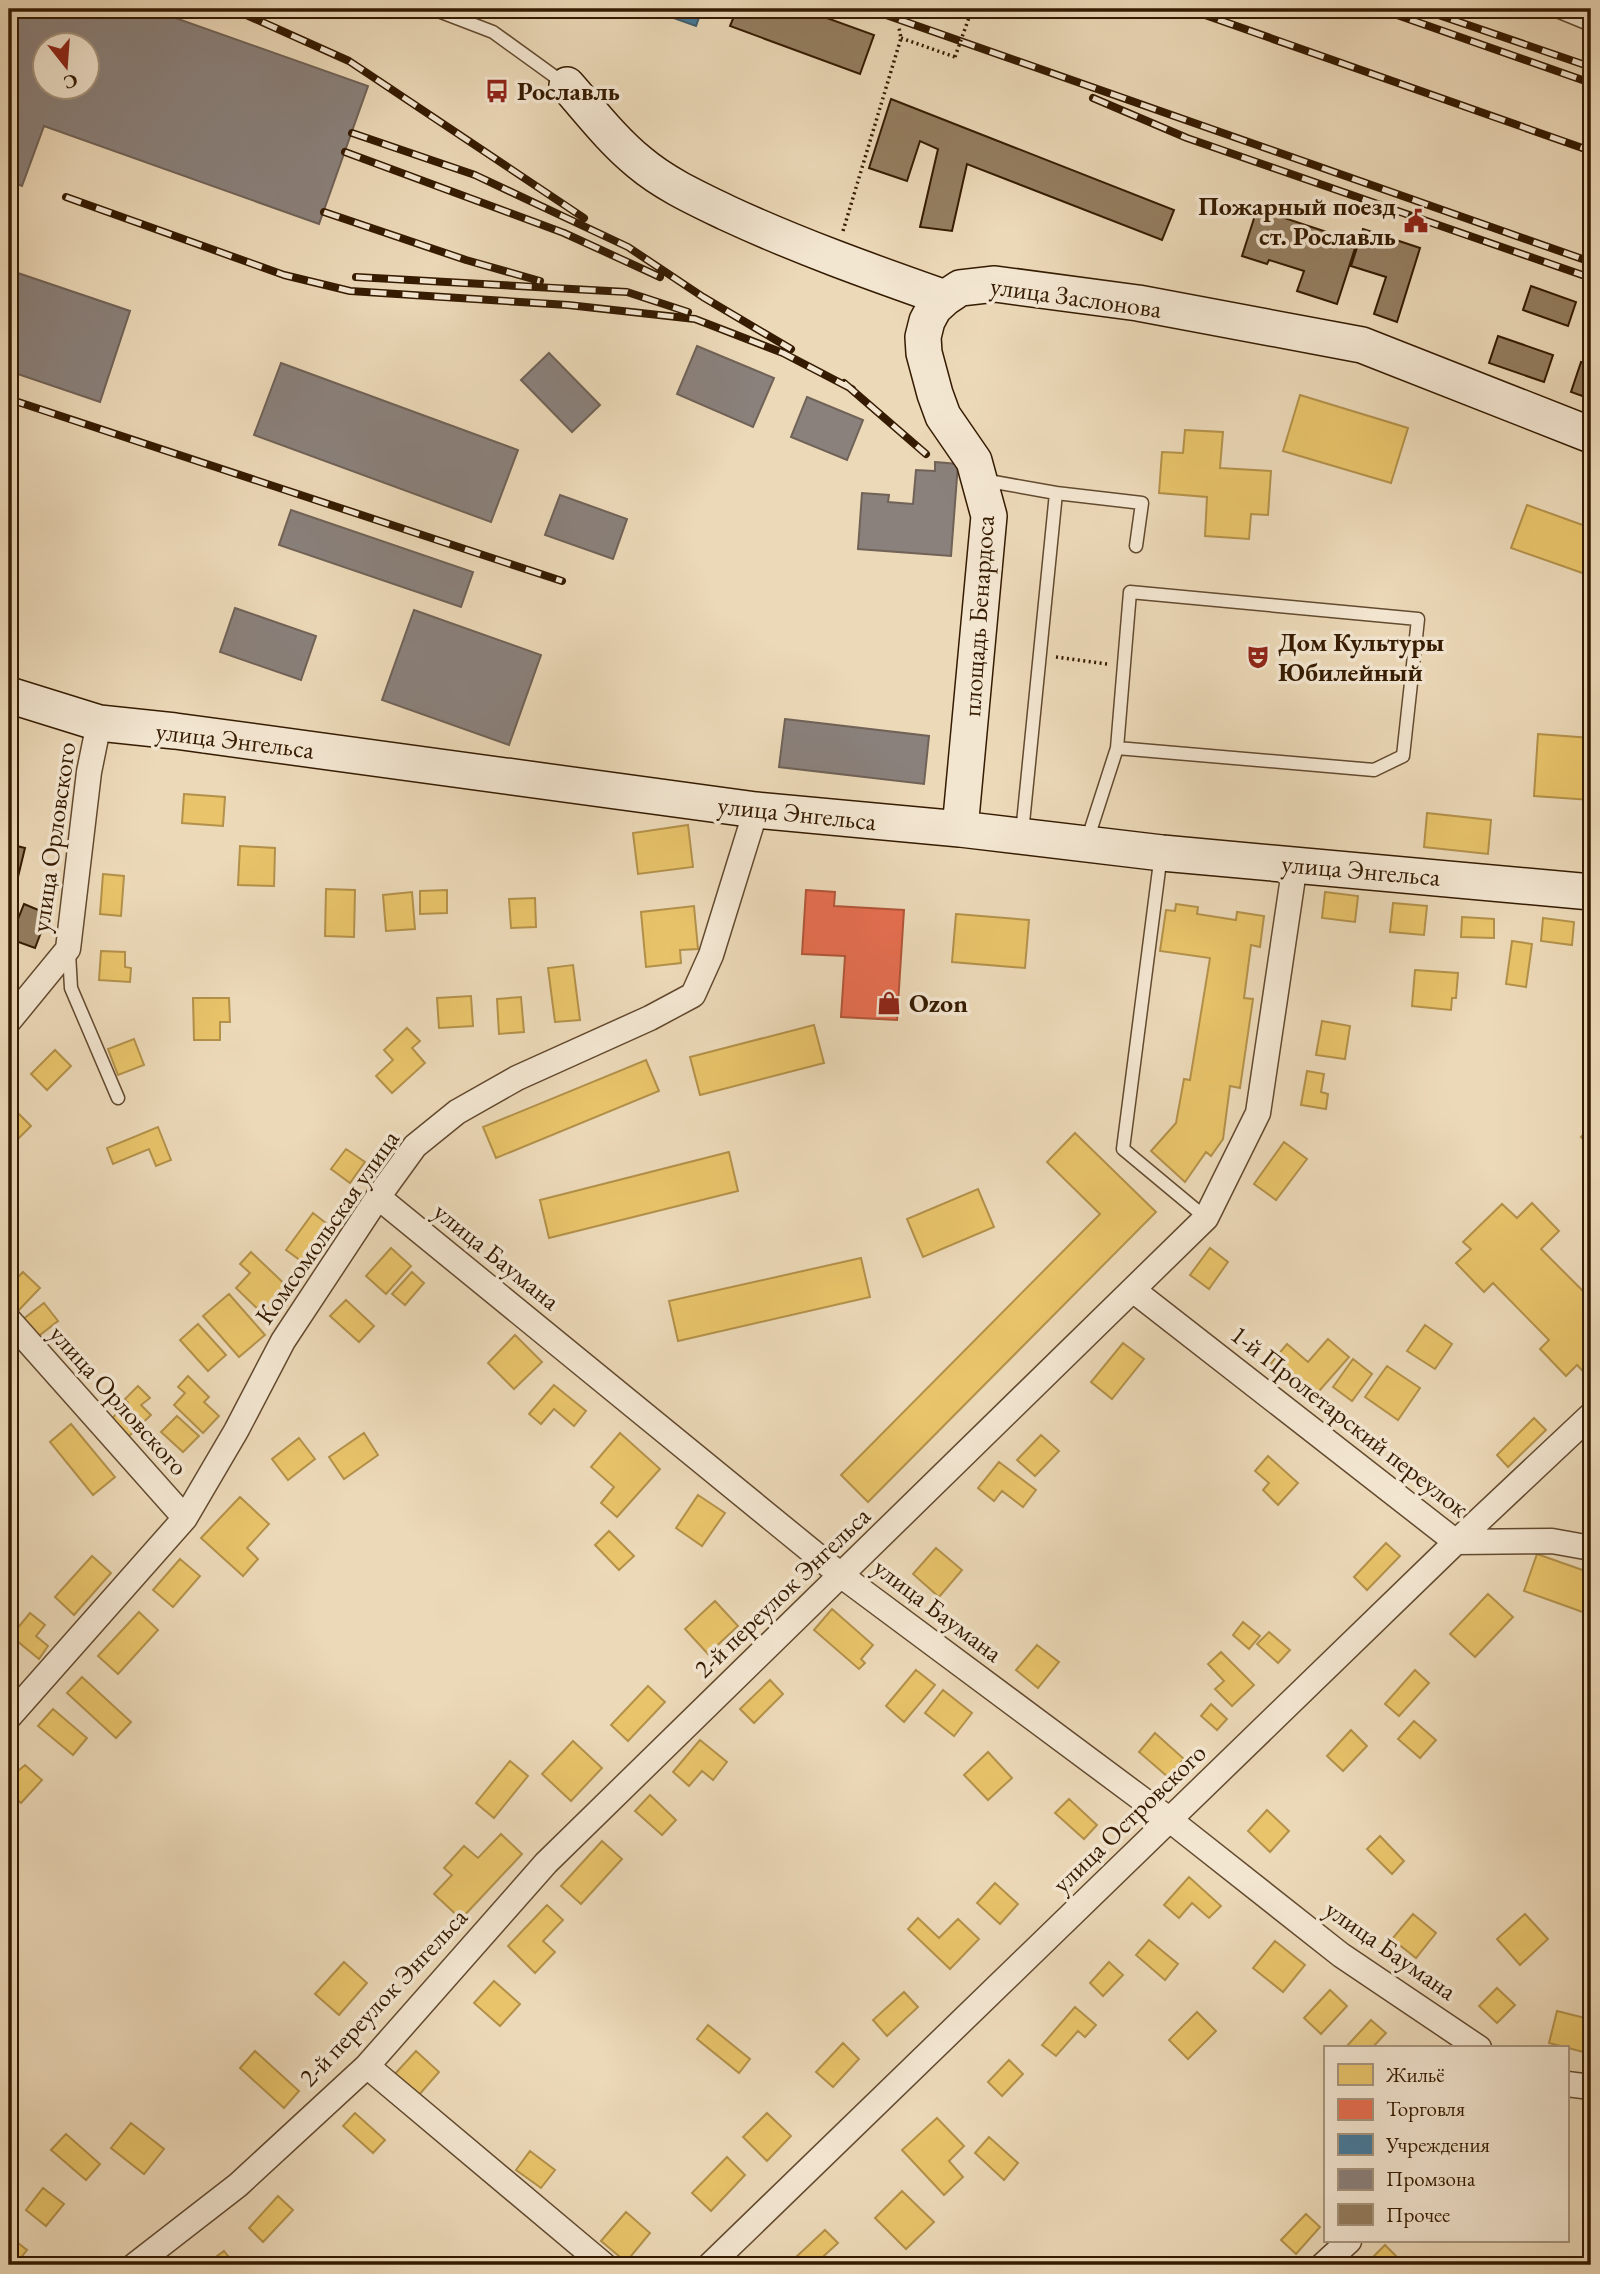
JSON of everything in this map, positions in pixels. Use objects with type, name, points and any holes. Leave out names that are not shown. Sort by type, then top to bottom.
[{"type":"street","points":[[566,85],[618,142],[661,178],[727,213],[834,260],[945,298]]},
{"type":"street","name":"улица Заслонова","points":[[945,298],[960,288],[995,284],[1138,303],[1362,345],[1495,395],[1591,435]]},
{"type":"street","name":"площадь Бенардоса","points":[[945,298],[934,308],[927,321],[923,337],[924,353],[934,394],[943,416],[974,461],[989,516],[960,829]]},
{"type":"street","name":"улица Энгельса","points":[[9,695],[100,723],[756,810],[960,829],[1161,853],[1591,892]]},
{"type":"street","name":"улица Орловского","points":[[9,1021],[68,949],[89,772],[100,723]]},
{"type":"street","name":"Комсомольская улица","points":[[9,1717],[185,1518],[236,1431],[283,1341],[415,1146],[457,1112],[517,1078],[650,1018],[693,995],[711,956],[756,810]]},
{"type":"street","name":"2-й переулок Энгельса","points":[[135,2265],[238,2185],[367,2066],[546,1863],[1206,1218],[1258,1113],[1295,864]]},
{"type":"street","name":"улица Баумана","points":[[378,1197],[842,1576],[1170,1820],[1341,1955],[1476,2046]]},
{"type":"street","name":"1-й Пролетарский переулок","points":[[1133,1290],[1456,1542],[1552,1541],[1591,1548]]},
{"type":"street","name":"улица Орловского","points":[[9,1320],[185,1518]]},
{"type":"street","name":"улица Островского","points":[[710,2265],[1456,1542],[1591,1415]]},
{"type":"street","points":[[367,2066],[604,2265]]},
{"type":"street","points":[[1568,2084],[1591,2087]]},
{"type":"street","points":[[1323,2265],[1348,2242]]},
{"type":"lane","points":[[433,9],[493,32],[566,85]]},
{"type":"lane","points":[[1552,9],[1591,25]]},
{"type":"lane","points":[[980,479],[1056,493],[1142,503],[1136,546]]},
{"type":"lane","points":[[1022,836],[1056,493]]},
{"type":"lane","points":[[1086,844],[1117,748],[1130,592],[1418,620],[1403,756],[1374,770],[1117,748]]},
{"type":"lane","points":[[1161,853],[1123,1149],[1206,1218]]},
{"type":"lane","points":[[68,949],[71,988],[118,1098]]},
{"type":"path","points":[[901,38],[955,57],[972,9]]},
{"type":"path","points":[[834,260],[901,38],[899,28]]},
{"type":"path","points":[[1040,654],[1123,666]]},
{"type":"building: Жильё","points":[[1300,395],[1408,428],[1391,483],[1283,451]]},
{"type":"building: Жильё","points":[[1185,430],[1223,432],[1220,468],[1271,471],[1268,515],[1251,514],[1249,539],[1205,536],[1207,497],[1159,493],[1162,452],[1183,453]]},
{"type":"building: Жильё","points":[[1527,505],[1591,528],[1591,576],[1511,548]]},
{"type":"building: Жильё","points":[[1538,734],[1591,738],[1591,800],[1534,796]]},
{"type":"building: Жильё","points":[[184,794],[225,797],[223,826],[182,823]]},
{"type":"building: Жильё","points":[[1427,813],[1491,820],[1488,854],[1424,847]]},
{"type":"building: Жильё","points":[[688,825],[693,867],[638,874],[633,833]]},
{"type":"building: Жильё","points":[[240,846],[275,848],[274,886],[238,885]]},
{"type":"building: Жильё","points":[[103,874],[124,876],[121,916],[100,914]]},
{"type":"building: Жильё","points":[[326,889],[355,890],[354,937],[325,936]]},
{"type":"building: Жильё","points":[[447,890],[447,913],[420,914],[420,891]]},
{"type":"building: Жильё","points":[[412,892],[415,929],[386,931],[383,895]]},
{"type":"building: Жильё","points":[[1325,892],[1358,896],[1355,922],[1322,918]]},
{"type":"building: Жильё","points":[[535,898],[536,927],[511,928],[509,899]]},
{"type":"building: Жильё","points":[[1393,903],[1427,906],[1424,935],[1390,932]]},
{"type":"building: Жильё","points":[[1176,904],[1198,907],[1197,914],[1236,920],[1237,912],[1264,916],[1260,947],[1251,945],[1244,998],[1253,999],[1240,1088],[1230,1086],[1223,1139],[1211,1156],[1206,1152],[1185,1182],[1151,1151],[1176,1123],[1184,1079],[1190,1080],[1210,958],[1160,951],[1166,910],[1175,911]]},
{"type":"building: Жильё","points":[[694,906],[698,949],[680,950],[681,963],[646,967],[641,912]]},
{"type":"building: Жильё","points":[[956,914],[1029,920],[1025,968],[952,962]]},
{"type":"building: Жильё","points":[[1462,917],[1494,919],[1494,938],[1461,937]]},
{"type":"building: Жильё","points":[[1543,918],[1574,922],[1572,945],[1541,941]]},
{"type":"building: Жильё","points":[[1512,941],[1532,944],[1526,987],[1506,984]]},
{"type":"building: Жильё","points":[[101,951],[125,952],[125,967],[131,968],[130,982],[99,980]]},
{"type":"building: Жильё","points":[[573,965],[580,1020],[555,1022],[548,968]]},
{"type":"building: Жильё","points":[[1415,970],[1458,973],[1456,998],[1452,998],[1451,1010],[1412,1006]]},
{"type":"building: Жильё","points":[[471,996],[473,1026],[439,1028],[437,998]]},
{"type":"building: Жильё","points":[[521,997],[524,1032],[499,1034],[497,999]]},
{"type":"building: Жильё","points":[[193,998],[229,998],[230,1022],[220,1022],[220,1040],[194,1040]]},
{"type":"building: Жильё","points":[[1322,1021],[1350,1026],[1345,1059],[1316,1055]]},
{"type":"building: Жильё","points":[[814,1025],[824,1063],[700,1095],[690,1057]]},
{"type":"building: Жильё","points":[[407,1028],[420,1041],[412,1048],[425,1063],[392,1093],[376,1076],[393,1060],[384,1050]]},
{"type":"building: Жильё","points":[[134,1039],[144,1065],[118,1075],[108,1049]]},
{"type":"building: Жильё","points":[[55,1050],[71,1066],[47,1090],[31,1074]]},
{"type":"building: Жильё","points":[[646,1060],[659,1091],[496,1158],[483,1127]]},
{"type":"building: Жильё","points":[[1307,1071],[1324,1074],[1321,1092],[1328,1094],[1326,1109],[1301,1105]]},
{"type":"building: Жильё","points":[[9,1104],[31,1126],[11,1146],[9,1143]]},
{"type":"building: Жильё","points":[[1591,1126],[1591,1148],[1581,1137]]},
{"type":"building: Жильё","points":[[158,1127],[171,1160],[156,1166],[149,1149],[113,1164],[107,1148]]},
{"type":"building: Жильё","points":[[1075,1133],[1156,1212],[868,1502],[841,1475],[1100,1214],[1047,1162]]},
{"type":"building: Жильё","points":[[1284,1142],[1307,1159],[1276,1200],[1254,1184]]},
{"type":"building: Жильё","points":[[346,1149],[365,1162],[350,1183],[331,1169]]},
{"type":"building: Жильё","points":[[729,1152],[738,1191],[549,1238],[540,1200]]},
{"type":"building: Жильё","points":[[978,1189],[994,1227],[923,1257],[907,1219]]},
{"type":"building: Жильё","points":[[1532,1203],[1559,1231],[1541,1249],[1585,1293],[1591,1287],[1591,1367],[1585,1373],[1577,1365],[1566,1376],[1540,1349],[1549,1340],[1493,1283],[1484,1292],[1456,1263],[1471,1249],[1463,1242],[1502,1204],[1517,1218]]},
{"type":"building: Жильё","points":[[313,1213],[331,1227],[304,1263],[286,1250]]},
{"type":"building: Жильё","points":[[391,1248],[411,1266],[386,1294],[366,1276]]},
{"type":"building: Жильё","points":[[1210,1248],[1228,1262],[1209,1289],[1190,1275]]},
{"type":"building: Жильё","points":[[251,1252],[293,1292],[267,1318],[236,1288],[250,1273],[240,1264]]},
{"type":"building: Жильё","points":[[861,1258],[870,1297],[678,1341],[669,1301]]},
{"type":"building: Жильё","points":[[23,1272],[40,1288],[17,1312],[9,1304],[9,1286]]},
{"type":"building: Жильё","points":[[412,1272],[424,1283],[405,1305],[392,1294]]},
{"type":"building: Жильё","points":[[229,1294],[265,1335],[239,1357],[203,1316]]},
{"type":"building: Жильё","points":[[346,1300],[374,1326],[359,1342],[330,1316]]},
{"type":"building: Жильё","points":[[44,1303],[58,1321],[36,1338],[22,1320]]},
{"type":"building: Жильё","points":[[198,1324],[226,1355],[208,1371],[180,1340]]},
{"type":"building: Жильё","points":[[1425,1325],[1452,1344],[1435,1369],[1407,1351]]},
{"type":"building: Жильё","points":[[515,1335],[542,1362],[514,1389],[488,1363]]},
{"type":"building: Жильё","points":[[1328,1339],[1349,1357],[1312,1399],[1271,1363],[1287,1344],[1308,1362]]},
{"type":"building: Жильё","points":[[1123,1343],[1144,1359],[1112,1399],[1091,1382]]},
{"type":"building: Жильё","points":[[1353,1359],[1372,1374],[1352,1401],[1333,1387]]},
{"type":"building: Жильё","points":[[1387,1366],[1420,1388],[1398,1420],[1365,1397]]},
{"type":"building: Жильё","points":[[188,1376],[209,1397],[204,1402],[219,1416],[203,1433],[174,1405],[185,1393],[178,1387]]},
{"type":"building: Жильё","points":[[554,1385],[586,1411],[574,1426],[554,1409],[541,1424],[529,1414]]},
{"type":"building: Жильё","points":[[138,1386],[150,1398],[141,1405],[151,1415],[127,1438],[110,1420],[128,1403],[125,1399]]},
{"type":"building: Жильё","points":[[177,1416],[199,1436],[183,1452],[161,1432]]},
{"type":"building: Жильё","points":[[1534,1418],[1546,1430],[1508,1467],[1497,1455]]},
{"type":"building: Жильё","points":[[71,1424],[115,1477],[93,1495],[50,1442]]},
{"type":"building: Жильё","points":[[364,1433],[378,1455],[344,1479],[329,1457]]},
{"type":"building: Жильё","points":[[620,1433],[660,1469],[617,1517],[601,1503],[614,1487],[591,1467]]},
{"type":"building: Жильё","points":[[1041,1435],[1059,1451],[1035,1476],[1017,1460]]},
{"type":"building: Жильё","points":[[299,1438],[315,1459],[288,1480],[272,1459]]},
{"type":"building: Жильё","points":[[1268,1456],[1298,1483],[1278,1505],[1263,1490],[1269,1483],[1255,1471]]},
{"type":"building: Жильё","points":[[999,1462],[1036,1490],[1023,1507],[1002,1491],[994,1501],[978,1488]]},
{"type":"building: Жильё","points":[[698,1495],[725,1513],[702,1546],[676,1528]]},
{"type":"building: Жильё","points":[[240,1497],[269,1524],[247,1548],[258,1559],[243,1576],[201,1538]]},
{"type":"building: Жильё","points":[[609,1531],[634,1556],[619,1570],[595,1545]]},
{"type":"building: Жильё","points":[[1386,1543],[1400,1556],[1367,1590],[1354,1577]]},
{"type":"building: Жильё","points":[[936,1548],[962,1570],[939,1597],[913,1574]]},
{"type":"building: Жильё","points":[[1537,1554],[1591,1573],[1591,1615],[1524,1591]]},
{"type":"building: Жильё","points":[[92,1556],[111,1573],[74,1615],[55,1597]]},
{"type":"building: Жильё","points":[[180,1559],[200,1576],[173,1607],[153,1590]]},
{"type":"building: Жильё","points":[[1488,1594],[1513,1617],[1475,1657],[1450,1634]]},
{"type":"building: Жильё","points":[[715,1601],[738,1626],[708,1654],[685,1629]]},
{"type":"building: Жильё","points":[[832,1609],[873,1645],[861,1659],[865,1663],[859,1669],[814,1630]]},
{"type":"building: Жильё","points":[[139,1612],[158,1630],[118,1674],[98,1656]]},
{"type":"building: Жильё","points":[[30,1613],[45,1625],[36,1636],[48,1646],[39,1659],[11,1636]]},
{"type":"building: Жильё","points":[[1243,1622],[1260,1636],[1249,1649],[1233,1635]]},
{"type":"building: Жильё","points":[[1269,1632],[1290,1650],[1278,1663],[1257,1644]]},
{"type":"building: Жильё","points":[[1037,1645],[1059,1662],[1038,1688],[1016,1670]]},
{"type":"building: Жильё","points":[[1221,1652],[1254,1685],[1232,1706],[1215,1689],[1224,1681],[1208,1664]]},
{"type":"building: Жильё","points":[[916,1670],[935,1685],[904,1722],[886,1706]]},
{"type":"building: Жильё","points":[[1415,1670],[1429,1683],[1399,1716],[1385,1704]]},
{"type":"building: Жильё","points":[[82,1677],[131,1722],[116,1738],[67,1693]]},
{"type":"building: Жильё","points":[[770,1680],[783,1694],[754,1723],[740,1709]]},
{"type":"building: Жильё","points":[[648,1686],[665,1702],[628,1741],[611,1725]]},
{"type":"building: Жильё","points":[[943,1690],[972,1713],[954,1736],[925,1713]]},
{"type":"building: Жильё","points":[[1211,1704],[1227,1719],[1217,1730],[1201,1716]]},
{"type":"building: Жильё","points":[[53,1709],[87,1738],[73,1755],[38,1726]]},
{"type":"building: Жильё","points":[[1414,1721],[1436,1740],[1420,1758],[1398,1739]]},
{"type":"building: Жильё","points":[[1351,1730],[1367,1746],[1343,1771],[1327,1756]]},
{"type":"building: Жильё","points":[[1155,1733],[1184,1759],[1168,1777],[1139,1752]]},
{"type":"building: Жильё","points":[[700,1740],[727,1762],[713,1780],[702,1771],[689,1786],[673,1772]]},
{"type":"building: Жильё","points":[[573,1741],[602,1768],[571,1801],[542,1774]]},
{"type":"building: Жильё","points":[[988,1752],[1012,1778],[988,1800],[964,1775]]},
{"type":"building: Жильё","points":[[510,1761],[528,1776],[494,1818],[476,1803]]},
{"type":"building: Жильё","points":[[9,1763],[18,1771],[25,1765],[42,1780],[21,1803],[9,1792]]},
{"type":"building: Жильё","points":[[650,1795],[676,1820],[662,1835],[635,1811]]},
{"type":"building: Жильё","points":[[1069,1799],[1097,1825],[1084,1839],[1055,1813]]},
{"type":"building: Жильё","points":[[1267,1810],[1289,1831],[1270,1852],[1248,1831]]},
{"type":"building: Жильё","points":[[501,1834],[522,1854],[461,1919],[434,1894],[452,1875],[444,1868],[464,1846],[478,1858]]},
{"type":"building: Жильё","points":[[1380,1836],[1404,1861],[1392,1874],[1367,1849]]},
{"type":"building: Жильё","points":[[602,1841],[622,1859],[581,1904],[561,1886]]},
{"type":"building: Жильё","points":[[1189,1877],[1221,1906],[1209,1918],[1192,1903],[1179,1918],[1164,1905]]},
{"type":"building: Жильё","points":[[995,1883],[1018,1904],[1000,1924],[977,1903]]},
{"type":"building: Жильё","points":[[547,1905],[563,1920],[543,1941],[555,1952],[535,1973],[508,1946]]},
{"type":"building: Жильё","points":[[1413,1914],[1436,1933],[1416,1958],[1392,1939]]},
{"type":"building: Жильё","points":[[1525,1914],[1548,1939],[1520,1965],[1497,1939]]},
{"type":"building: Жильё","points":[[918,1918],[939,1938],[958,1919],[979,1939],[950,1969],[908,1929]]},
{"type":"building: Жильё","points":[[1149,1940],[1178,1964],[1165,1980],[1136,1955]]},
{"type":"building: Жильё","points":[[1275,1941],[1305,1965],[1283,1992],[1253,1968]]},
{"type":"building: Жильё","points":[[344,1962],[367,1983],[339,2015],[315,1994]]},
{"type":"building: Жильё","points":[[1109,1962],[1123,1975],[1103,1996],[1090,1983]]},
{"type":"building: Жильё","points":[[494,1981],[520,2004],[500,2026],[474,2003]]},
{"type":"building: Жильё","points":[[1497,1988],[1515,2005],[1497,2023],[1479,2006]]},
{"type":"building: Жильё","points":[[1330,1990],[1347,2006],[1321,2034],[1304,2018]]},
{"type":"building: Жильё","points":[[904,1992],[918,2007],[887,2036],[873,2020]]},
{"type":"building: Жильё","points":[[1075,2007],[1096,2025],[1085,2037],[1078,2031],[1056,2056],[1042,2045]]},
{"type":"building: Жильё","points":[[1557,2011],[1585,2018],[1584,2024],[1591,2026],[1591,2054],[1549,2043]]},
{"type":"building: Жильё","points":[[1197,2012],[1216,2031],[1188,2059],[1169,2040]]},
{"type":"building: Жильё","points":[[1371,2020],[1386,2033],[1374,2046],[1347,2046]]},
{"type":"building: Жильё","points":[[708,2025],[750,2059],[739,2073],[697,2039]]},
{"type":"building: Жильё","points":[[843,2043],[859,2059],[833,2087],[816,2072]]},
{"type":"building: Жильё","points":[[255,2051],[299,2091],[284,2108],[240,2068]]},
{"type":"building: Жильё","points":[[416,2051],[439,2072],[418,2096],[394,2075]]},
{"type":"building: Жильё","points":[[1009,2060],[1023,2074],[1002,2096],[988,2082]]},
{"type":"building: Жильё","points":[[355,2113],[385,2140],[373,2153],[343,2126]]},
{"type":"building: Жильё","points":[[767,2113],[791,2136],[767,2161],[743,2137]]},
{"type":"building: Жильё","points":[[937,2118],[964,2146],[949,2161],[963,2177],[944,2195],[902,2150]]},
{"type":"building: Жильё","points":[[131,2123],[164,2149],[144,2174],[111,2148]]},
{"type":"building: Жильё","points":[[66,2134],[100,2164],[86,2180],[51,2150]]},
{"type":"building: Жильё","points":[[989,2137],[1018,2163],[1004,2180],[975,2153]]},
{"type":"building: Жильё","points":[[530,2151],[555,2170],[541,2188],[516,2170]]},
{"type":"building: Жильё","points":[[727,2157],[745,2175],[711,2211],[692,2193]]},
{"type":"building: Жильё","points":[[43,2188],[64,2204],[46,2226],[26,2210]]},
{"type":"building: Жильё","points":[[902,2191],[934,2222],[906,2249],[875,2218]]},
{"type":"building: Жильё","points":[[278,2196],[293,2210],[263,2242],[249,2228]]},
{"type":"building: Жильё","points":[[626,2212],[650,2233],[626,2262],[601,2241]]},
{"type":"building: Жильё","points":[[1306,2214],[1320,2227],[1296,2254],[1281,2240]]},
{"type":"building: Жильё","points":[[825,2230],[838,2243],[814,2265],[802,2265],[795,2258]]},
{"type":"building: Жильё","points":[[9,2236],[27,2250],[15,2265],[9,2265]]},
{"type":"building: Жильё","points":[[1385,2245],[1405,2265],[1365,2265]]},
{"type":"building: Жильё","points":[[224,2251],[235,2265],[205,2265]]},
{"type":"building: Жильё","points":[[1261,2258],[1268,2265],[1254,2265]]},
{"type":"building: Торговля","points":[[806,890],[835,892],[834,906],[904,910],[897,1020],[841,1017],[845,956],[802,954]]},
{"type":"building: Учреждения","points":[[612,9],[631,9],[629,15]]},
{"type":"building: Учреждения","points":[[658,9],[702,9],[696,26],[665,15],[666,12]]},
{"type":"building: Промзона","points":[[9,9],[150,9],[368,86],[319,224],[44,126],[22,186],[9,181]]},
{"type":"building: Промзона","points":[[9,270],[130,311],[100,402],[9,371]]},
{"type":"building: Промзона","points":[[697,346],[774,378],[753,427],[677,394]]},
{"type":"building: Промзона","points":[[549,353],[600,405],[572,432],[521,380]]},
{"type":"building: Промзона","points":[[281,363],[518,450],[491,522],[254,435]]},
{"type":"building: Промзона","points":[[807,397],[863,420],[847,460],[791,437]]},
{"type":"building: Промзона","points":[[935,462],[958,464],[951,556],[858,549],[862,493],[889,495],[888,502],[913,504],[916,470],[935,471]]},
{"type":"building: Промзона","points":[[560,495],[627,519],[613,559],[545,535]]},
{"type":"building: Промзона","points":[[291,510],[473,572],[461,607],[279,545]]},
{"type":"building: Промзона","points":[[235,608],[316,636],[301,680],[220,652]]},
{"type":"building: Промзона","points":[[414,610],[541,655],[509,745],[382,700]]},
{"type":"building: Промзона","points":[[785,719],[929,736],[924,784],[779,767]]},
{"type":"building: Прочее","points":[[737,9],[802,9],[874,35],[860,74],[730,26]]},
{"type":"building: Прочее","points":[[891,99],[1174,210],[1162,240],[967,164],[952,231],[920,227],[938,149],[920,141],[907,181],[869,168]]},
{"type":"building: Прочее","points":[[1257,209],[1357,242],[1337,304],[1297,291],[1304,271],[1269,260],[1267,264],[1242,256]]},
{"type":"building: Прочее","points":[[1363,229],[1420,248],[1397,322],[1374,314],[1386,277],[1351,266]]},
{"type":"building: Прочее","points":[[1531,286],[1576,302],[1568,326],[1523,310]]},
{"type":"building: Прочее","points":[[1498,336],[1553,355],[1544,382],[1489,363]]},
{"type":"building: Прочее","points":[[1581,362],[1591,366],[1591,399],[1571,392]]},
{"type":"building: Прочее","points":[[9,844],[25,848],[17,881],[9,878]]},
{"type":"building: Прочее","points":[[24,904],[48,914],[35,948],[10,939]]},
{"type":"railway","points":[[233,9],[349,61],[584,218]]},
{"type":"railway","points":[[869,9],[1591,262]]},
{"type":"railway","points":[[1188,9],[1591,151]]},
{"type":"railway","points":[[1380,9],[1591,83]]},
{"type":"railway","points":[[1421,9],[1591,67]]},
{"type":"railway","points":[[1093,98],[1187,138],[1591,278]]},
{"type":"railway","points":[[352,133],[475,175],[628,247],[703,297],[791,349]]},
{"type":"railway","points":[[345,152],[564,233],[660,277]]},
{"type":"railway","points":[[66,197],[284,275],[350,291],[568,305],[695,319],[783,353],[852,389]]},
{"type":"railway","points":[[324,212],[466,260],[540,281]]},
{"type":"railway","points":[[356,277],[627,292],[688,312]]},
{"type":"railway","points":[[844,383],[926,454]]},
{"type":"railway","points":[[9,399],[562,581]]},
{"type":"place","name":"Рославль","points":[[497,91]]},
{"type":"place","name":"Пожарный поезд ст. Рославль","points":[[1416,221]]},
{"type":"place","name":"Дом Культуры Юбилейный","points":[[1258,657]]},
{"type":"place","name":"Ozon","points":[[889,1003]]}]
